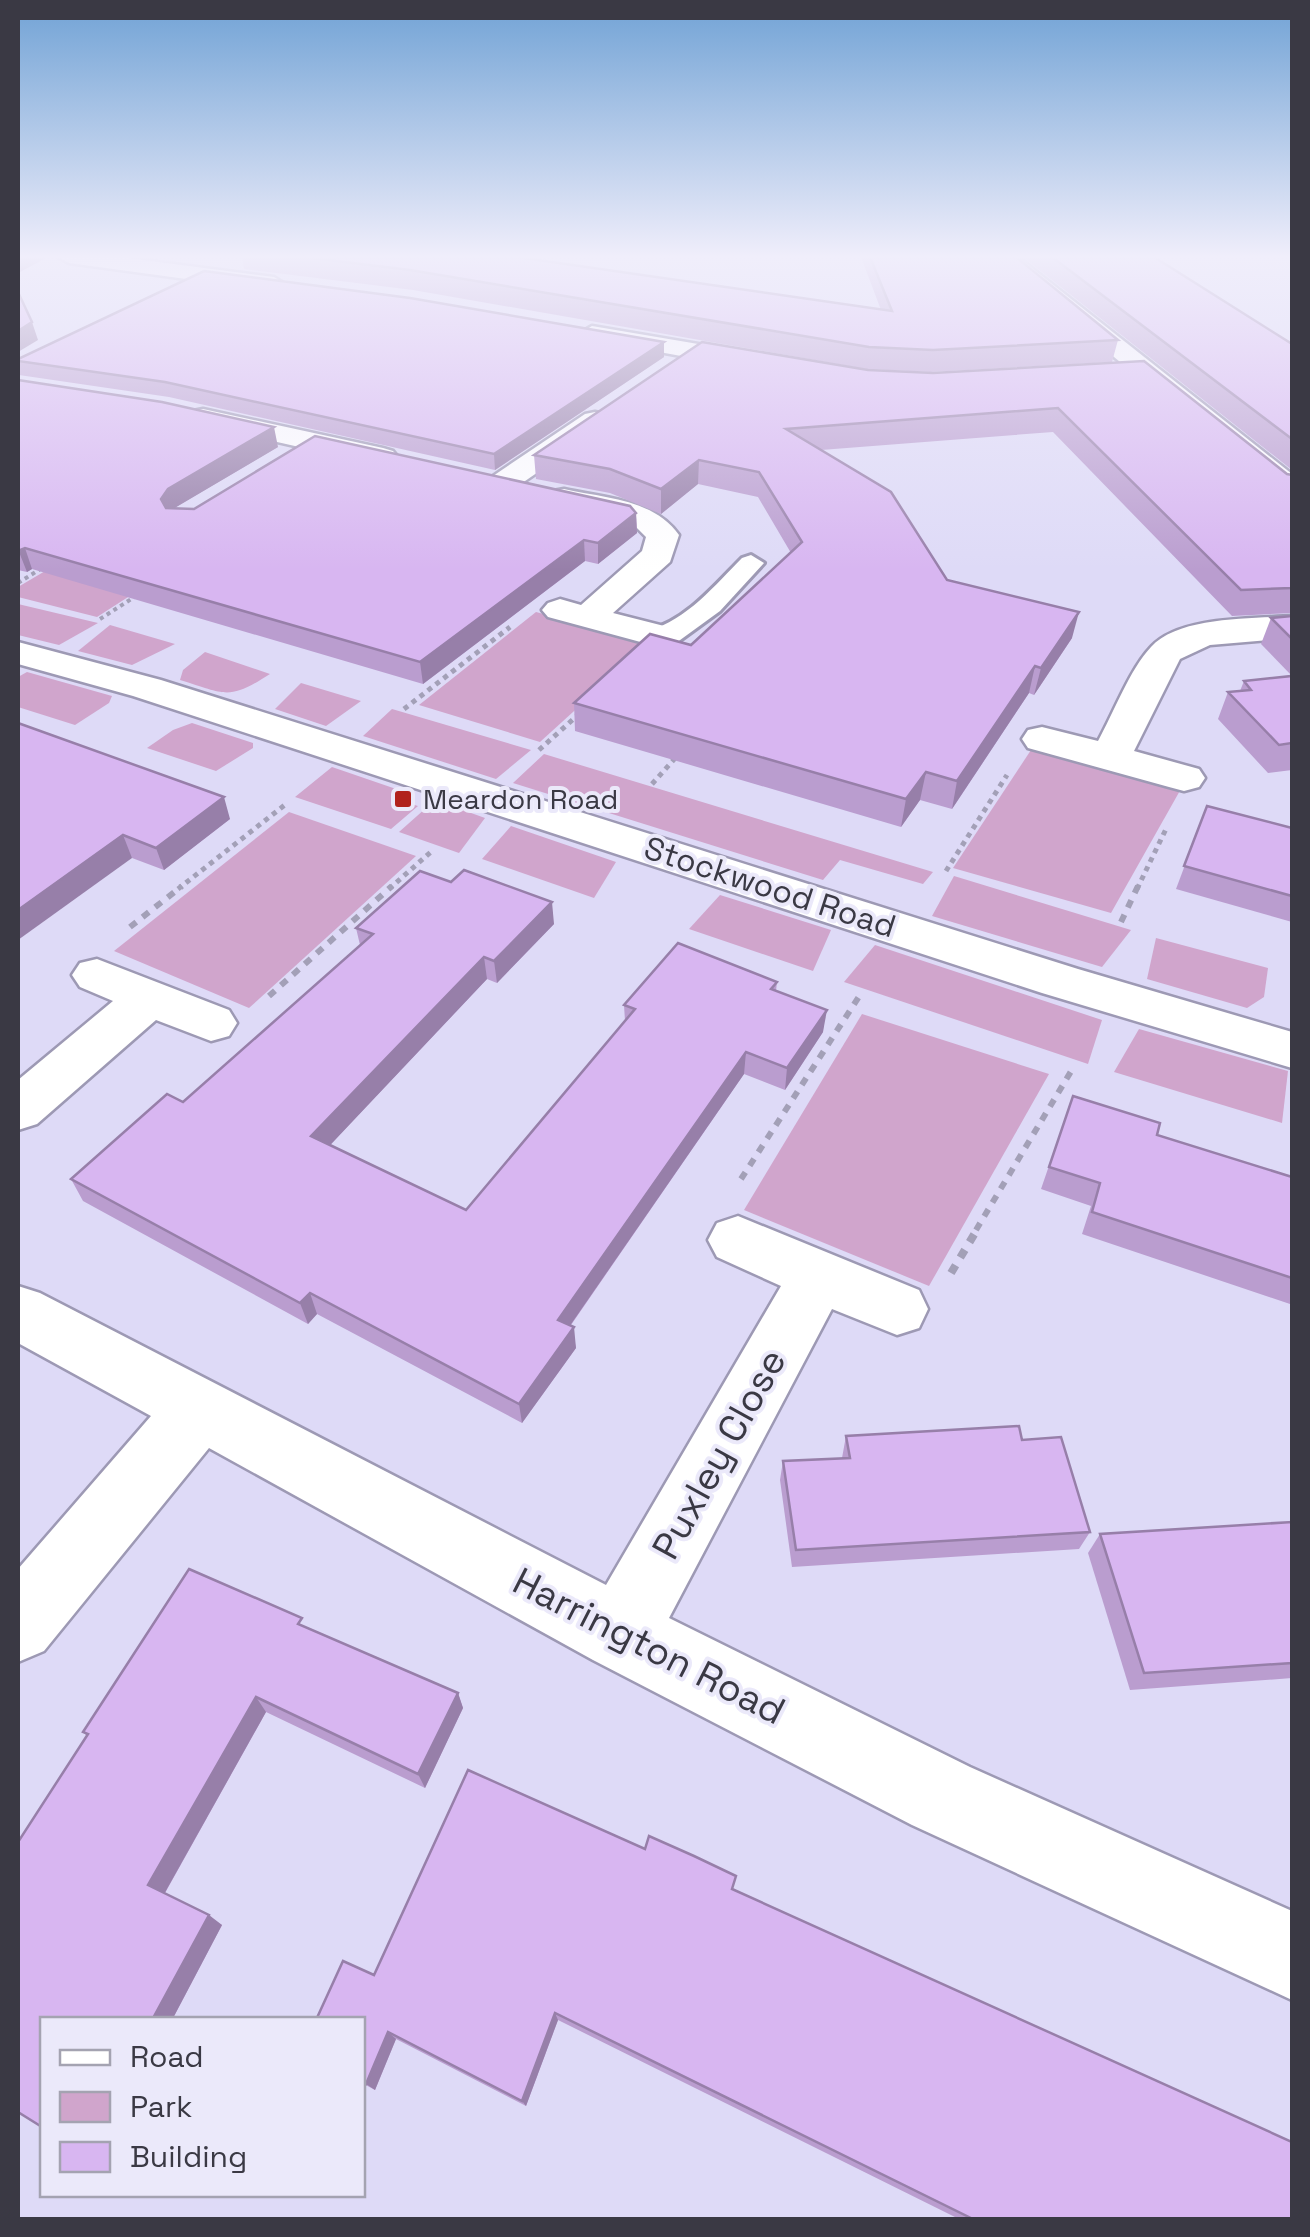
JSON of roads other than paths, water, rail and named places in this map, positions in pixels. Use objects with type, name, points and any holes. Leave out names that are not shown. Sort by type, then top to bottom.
[{"type":"street","points":[[664,374],[682,361]]},
{"type":"street","points":[[754,361],[791,368]]},
{"type":"street","points":[[1137,361],[1292,488]]},
{"type":"street","points":[[1109,373],[1149,371]]},
{"type":"street","points":[[501,484],[615,406]]},
{"type":"street","points":[[168,409],[408,462]]},
{"type":"street","points":[[283,461],[315,441]]},
{"type":"street","points":[[464,475],[643,516],[663,535],[658,555],[571,612],[659,636]]},
{"type":"street","points":[[1110,756],[1165,654],[1176,644],[1192,638],[1292,627]]},
{"type":"street","name":"Stockwood Road","points":[[18,654],[147,688],[1060,981],[1292,1050]]},
{"type":"street","points":[[1042,739],[1184,778]]},
{"type":"street","points":[[96,975],[211,1023]]},
{"type":"street","points":[[18,1110],[150,997]]},
{"type":"street","points":[[738,1240],[897,1309]]},
{"type":"street","name":"Puxley Close","points":[[620,1634],[819,1275]]},
{"type":"street","name":"Harrington Road","points":[[18,1312],[620,1634],[941,1796],[1292,1956]]},
{"type":"street","points":[[18,1626],[200,1406]]},
{"type":"lane","points":[[659,636],[666,637],[710,605],[751,563]]},
{"type":"place","name":"Meardon Road","points":[[403,799]]}]
